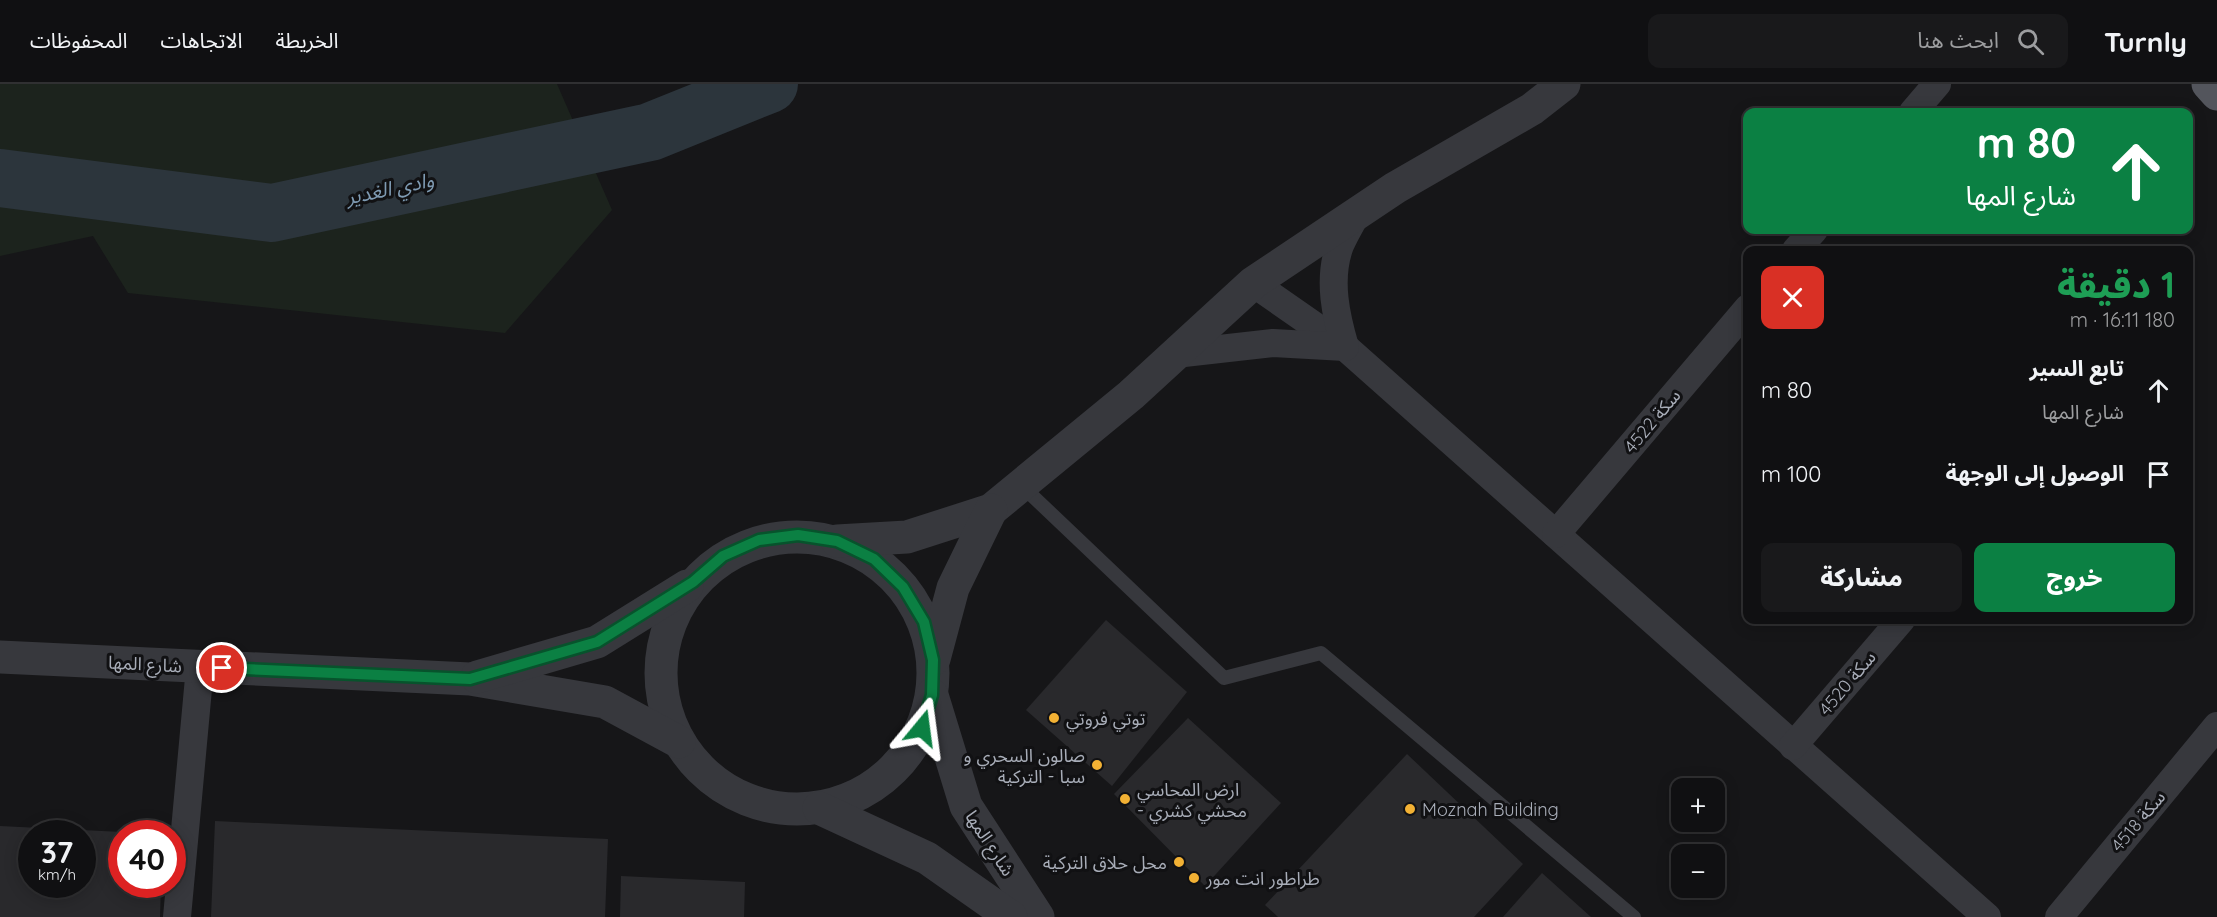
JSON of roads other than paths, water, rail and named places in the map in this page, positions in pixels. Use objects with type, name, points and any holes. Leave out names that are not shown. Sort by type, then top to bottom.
[{"type":"main road","points":[[2208,84],[2217,94]]},
{"type":"street","points":[[991,510],[953,588],[933,660],[932,695],[922,728],[897,765],[881,781],[852,798],[819,808],[786,809],[765,805],[725,789],[699,768],[679,742],[663,702],[661,660],[671,618],[693,582],[723,556],[759,540],[798,535],[837,541],[907,537],[991,510],[1131,395],[1253,283],[1395,188],[1532,109],[1564,84]]},
{"type":"street","points":[[1916,108],[1937,84]]},
{"type":"street","points":[[2199,84],[2217,100]]},
{"type":"street","points":[[1345,347],[1334,308],[1335,280],[1338,249],[1356,214]]},
{"type":"street","points":[[1800,246],[1810,234]]},
{"type":"street","points":[[1253,283],[1345,347],[1987,917]]},
{"type":"street","name":"سكة 4522","points":[[1556,534],[1743,314]]},
{"type":"street","points":[[1175,354],[1273,342],[1345,347]]},
{"type":"street","points":[[837,541],[874,559],[903,587],[924,622],[933,660]]},
{"type":"street","name":"شارع المها","points":[[470,679],[597,642],[693,582]]},
{"type":"street","name":"سكة 4520","points":[[1793,746],[1898,624]]},
{"type":"street","name":"شارع المها","points":[[0,657],[470,679],[605,702],[679,742]]},
{"type":"street","points":[[177,917],[200,667]]},
{"type":"street","name":"شارع المها","points":[[932,695],[966,806],[1038,917]]},
{"type":"street","name":"سكة 4518","points":[[2059,917],[2217,726]]},
{"type":"street","name":"شارع المها","points":[[819,808],[927,858],[1011,917]]},
{"type":"lane","points":[[1021,485],[1224,678],[1321,653],[1634,917]]},
{"type":"waterway","name":"وادي الغدير","points":[[0,178],[272,213],[650,132],[769,84]]},
{"type":"place","name":"توتي فروتي","points":[[1054,718]]},
{"type":"place","name":"صالون السحري و سبا - التركية","points":[[1097,765]]},
{"type":"place","name":"ارض المحاسي - محشي كشري","points":[[1125,799]]},
{"type":"place","name":"Moznah Building","points":[[1410,809]]},
{"type":"place","name":"محل حلاق التركية","points":[[1179,862]]},
{"type":"place","name":"طراطور انت مور","points":[[1194,878]]}]
